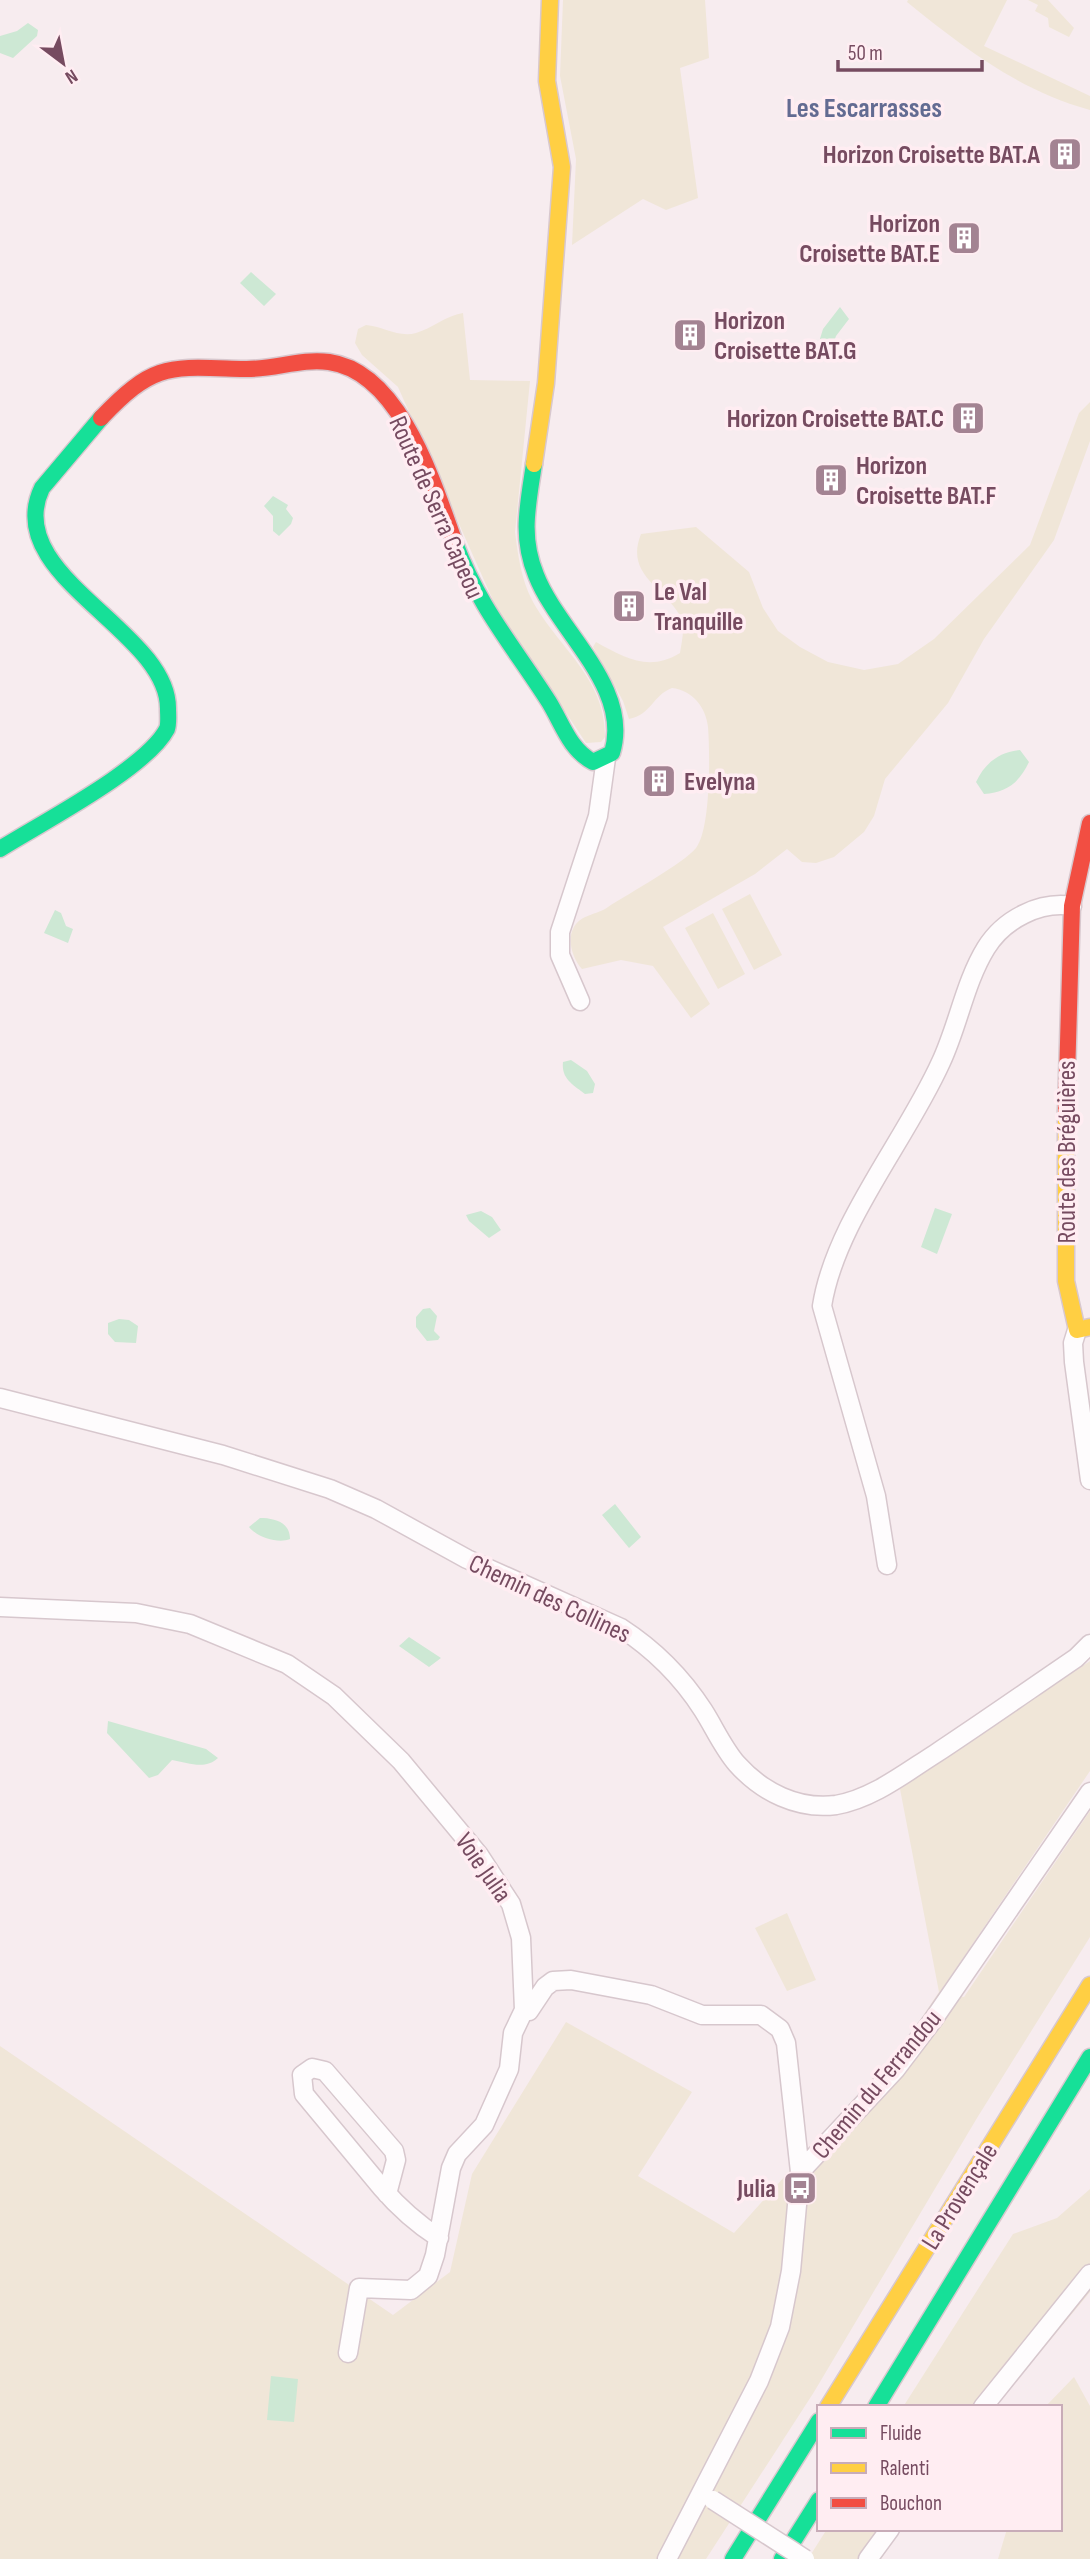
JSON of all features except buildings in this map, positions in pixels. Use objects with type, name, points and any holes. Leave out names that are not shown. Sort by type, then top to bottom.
[{"type":"main road","points":[[550,0],[546,43],[547,81],[562,167],[546,383],[524,530],[535,574],[546,597],[604,686],[611,702],[616,744],[606,758]]},
{"type":"main road","name":"Route de Serra Capeou","points":[[0,849],[141,761],[155,750],[170,728],[170,699],[162,680],[149,662],[63,577],[39,538],[34,517],[36,500],[44,486],[101,416],[150,374],[173,368],[259,369],[328,362],[365,377],[402,421],[421,457],[485,612],[548,699],[579,754],[593,762],[606,758]]},
{"type":"main road","name":"Route des Bréguières","points":[[1084,1328],[1068,1291],[1065,1255],[1067,999],[1072,905],[1090,823]]},
{"type":"main road","name":"La Provençale","points":[[829,2405],[1090,1985]]},
{"type":"main road","name":"La Provençale","points":[[877,2405],[1090,2057]]},
{"type":"main road","points":[[733,2559],[817,2424]]},
{"type":"main road","points":[[782,2559],[817,2503]]},
{"type":"street","points":[[580,1001],[560,955],[560,932],[598,816],[606,758]]},
{"type":"street","points":[[887,1565],[876,1496],[822,1306],[826,1279],[839,1245],[942,1062],[986,947],[1006,925],[1029,912],[1055,903],[1072,905]]},
{"type":"street","name":"Route des Bréguières","points":[[1084,1328],[1073,1343],[1090,1480]]},
{"type":"street","name":"Chemin des Collines","points":[[0,1398],[223,1455],[330,1489],[376,1509],[467,1559],[621,1628],[644,1643],[682,1679],[734,1760],[747,1774],[776,1795],[795,1802],[816,1806],[837,1805],[876,1790],[1076,1658],[1090,1644]]},
{"type":"street","name":"Voie Julia","points":[[0,1607],[136,1613],[190,1624],[287,1664],[334,1696],[401,1761],[480,1855],[511,1904],[521,1938],[524,2010]]},
{"type":"street","name":"Chemin du Ferrandou","points":[[667,2559],[706,2497],[759,2381],[780,2327],[791,2271],[800,2172],[895,2069],[918,2039],[1090,1792]]},
{"type":"street","points":[[348,2353],[359,2288],[411,2290],[428,2276],[439,2238],[451,2168],[457,2154],[484,2125],[496,2101],[509,2069],[513,2034],[524,2010],[529,2011],[545,1987],[554,1981],[571,1980],[651,1995],[702,2015],[761,2015],[780,2029],[786,2043],[800,2172]]},
{"type":"street","points":[[387,2194],[396,2160],[394,2151],[325,2071],[312,2068],[302,2076],[304,2094],[387,2194],[409,2219],[439,2238]]},
{"type":"street","points":[[985,2405],[1090,2274]]},
{"type":"street","points":[[706,2497],[804,2559]]},
{"type":"street","points":[[868,2559],[889,2531]]},
{"type":"shaded area","points":[[563,0],[705,0],[709,58],[680,68],[698,198],[666,210],[643,199],[572,245],[576,159],[560,76]]},
{"type":"shaded area","points":[[1007,0],[984,46],[1090,96],[1090,110],[1039,91],[993,66],[928,19],[907,2]]},
{"type":"shaded area","points":[[1028,0],[1048,0],[1074,28],[1069,37],[1049,27],[1048,18],[1035,11],[1038,5]]},
{"type":"shaded area","points":[[28,23],[38,30],[37,36],[13,58],[0,53],[0,36],[17,31]]},
{"type":"shaded area","points":[[251,272],[276,294],[264,306],[240,283]]},
{"type":"shaded area","points":[[840,307],[849,319],[836,336],[829,356],[815,355],[823,329]]},
{"type":"shaded area","points":[[463,313],[470,380],[530,381],[515,532],[520,567],[532,600],[579,664],[598,697],[605,737],[601,742],[586,743],[496,607],[398,387],[362,355],[355,343],[358,329],[366,325],[410,334]]},
{"type":"shaded area","points":[[1090,402],[1090,441],[1054,540],[984,639],[948,703],[885,779],[874,816],[864,832],[834,857],[816,863],[802,862],[787,849],[755,874],[663,927],[710,1004],[691,1018],[653,966],[621,960],[582,969],[571,944],[571,934],[576,924],[604,910],[690,854],[701,838],[707,808],[708,727],[701,706],[686,692],[672,688],[660,695],[642,713],[629,719],[623,701],[593,647],[596,642],[627,658],[647,662],[669,659],[680,653],[683,633],[681,618],[642,570],[637,548],[641,534],[696,527],[749,572],[763,608],[778,631],[800,647],[828,662],[864,670],[898,664],[934,639],[1030,545],[1079,413]]},
{"type":"shaded area","points":[[273,496],[288,505],[286,509],[293,518],[291,524],[279,536],[273,531],[273,516],[264,506]]},
{"type":"shaded area","points":[[1020,750],[1029,762],[1021,776],[1006,789],[984,794],[976,782],[984,769],[999,756]]},
{"type":"shaded area","points":[[750,894],[782,955],[754,970],[722,909]]},
{"type":"shaded area","points":[[55,910],[61,913],[66,926],[73,929],[68,943],[44,933]]},
{"type":"shaded area","points":[[713,913],[745,974],[718,989],[685,928]]},
{"type":"shaded area","points":[[571,1060],[587,1071],[595,1084],[593,1093],[585,1094],[566,1077],[563,1062]]},
{"type":"shaded area","points":[[935,1208],[952,1214],[937,1254],[921,1247]]},
{"type":"shaded area","points":[[481,1211],[492,1217],[501,1230],[489,1238],[469,1221],[466,1215]]},
{"type":"shaded area","points":[[430,1308],[437,1316],[434,1331],[440,1337],[438,1340],[427,1341],[416,1327],[416,1317],[423,1309]]},
{"type":"shaded area","points":[[119,1319],[129,1320],[138,1326],[136,1343],[115,1342],[108,1334],[108,1323]]},
{"type":"shaded area","points":[[615,1504],[641,1537],[629,1548],[602,1515]]},
{"type":"shaded area","points":[[260,1518],[276,1520],[284,1525],[290,1539],[274,1540],[257,1534],[249,1527]]},
{"type":"shaded area","points":[[409,1637],[441,1658],[429,1667],[399,1646]]},
{"type":"shaded area","points":[[1090,1661],[1090,1771],[940,1992],[964,1997],[1090,1811],[1090,1937],[977,2118],[814,2392],[706,2559],[0,2559],[0,2046],[393,2315],[450,2272],[472,2174],[566,2022],[692,2092],[638,2176],[734,2233],[906,2041],[939,1992],[900,1789]]},
{"type":"shaded area","points":[[108,1721],[206,1749],[218,1758],[202,1765],[172,1760],[158,1775],[149,1778],[107,1733]]},
{"type":"shaded area","points":[[787,1913],[816,1980],[787,1991],[755,1928]]},
{"type":"shaded area","points":[[1090,2189],[1090,2292],[997,2405],[904,2405],[1013,2234],[1057,2218]]},
{"type":"shaded area","points":[[271,2376],[298,2379],[294,2422],[267,2420]]},
{"type":"shaded area","points":[[1074,2377],[1090,2406],[1090,2559],[998,2559],[1006,2531],[1062,2531],[1062,2405],[1047,2405]]},
{"type":"shaded area","points":[[826,2531],[900,2531],[881,2559],[808,2559]]},
{"type":"traffic: fast","points":[[0,849],[116,778],[155,745],[168,727],[168,709],[161,680],[143,654],[64,576],[44,549],[35,520],[42,488],[101,418]]},
{"type":"traffic: fast","points":[[455,543],[486,607],[549,702],[572,743],[593,762],[612,753],[615,729],[612,705],[603,683],[546,596],[531,561],[527,520],[534,464]]},
{"type":"traffic: fast","points":[[877,2405],[1090,2057]]},
{"type":"traffic: fast","points":[[733,2559],[817,2424]]},
{"type":"traffic: fast","points":[[782,2559],[817,2503]]},
{"type":"traffic: slow","points":[[534,464],[546,383],[562,167],[547,81],[550,0]]},
{"type":"traffic: slow","points":[[1066,1111],[1066,1281],[1077,1330],[1090,1327]]},
{"type":"traffic: slow","points":[[829,2405],[1090,1985]]},
{"type":"traffic: jam","points":[[101,418],[136,386],[165,371],[198,368],[255,369],[318,361],[354,370],[376,386],[395,408],[411,435],[437,492],[455,543]]},
{"type":"traffic: jam","points":[[1066,1111],[1072,906],[1090,823]]},
{"type":"place","name":"Horizon Croisette BAT.A","points":[[1065,154]]},
{"type":"place","name":"Horizon Croisette BAT.E","points":[[964,238]]},
{"type":"place","name":"Horizon Croisette BAT.G","points":[[690,335]]},
{"type":"place","name":"Horizon Croisette BAT.C","points":[[968,418]]},
{"type":"place","name":"Horizon Croisette BAT.F","points":[[831,480]]},
{"type":"place","name":"Le Val Tranquille","points":[[629,606]]},
{"type":"place","name":"Evelyna","points":[[659,781]]},
{"type":"place","name":"Julia","points":[[800,2188]]},
{"type":"district","name":"Les Escarrasses","points":[[864,107]]}]
